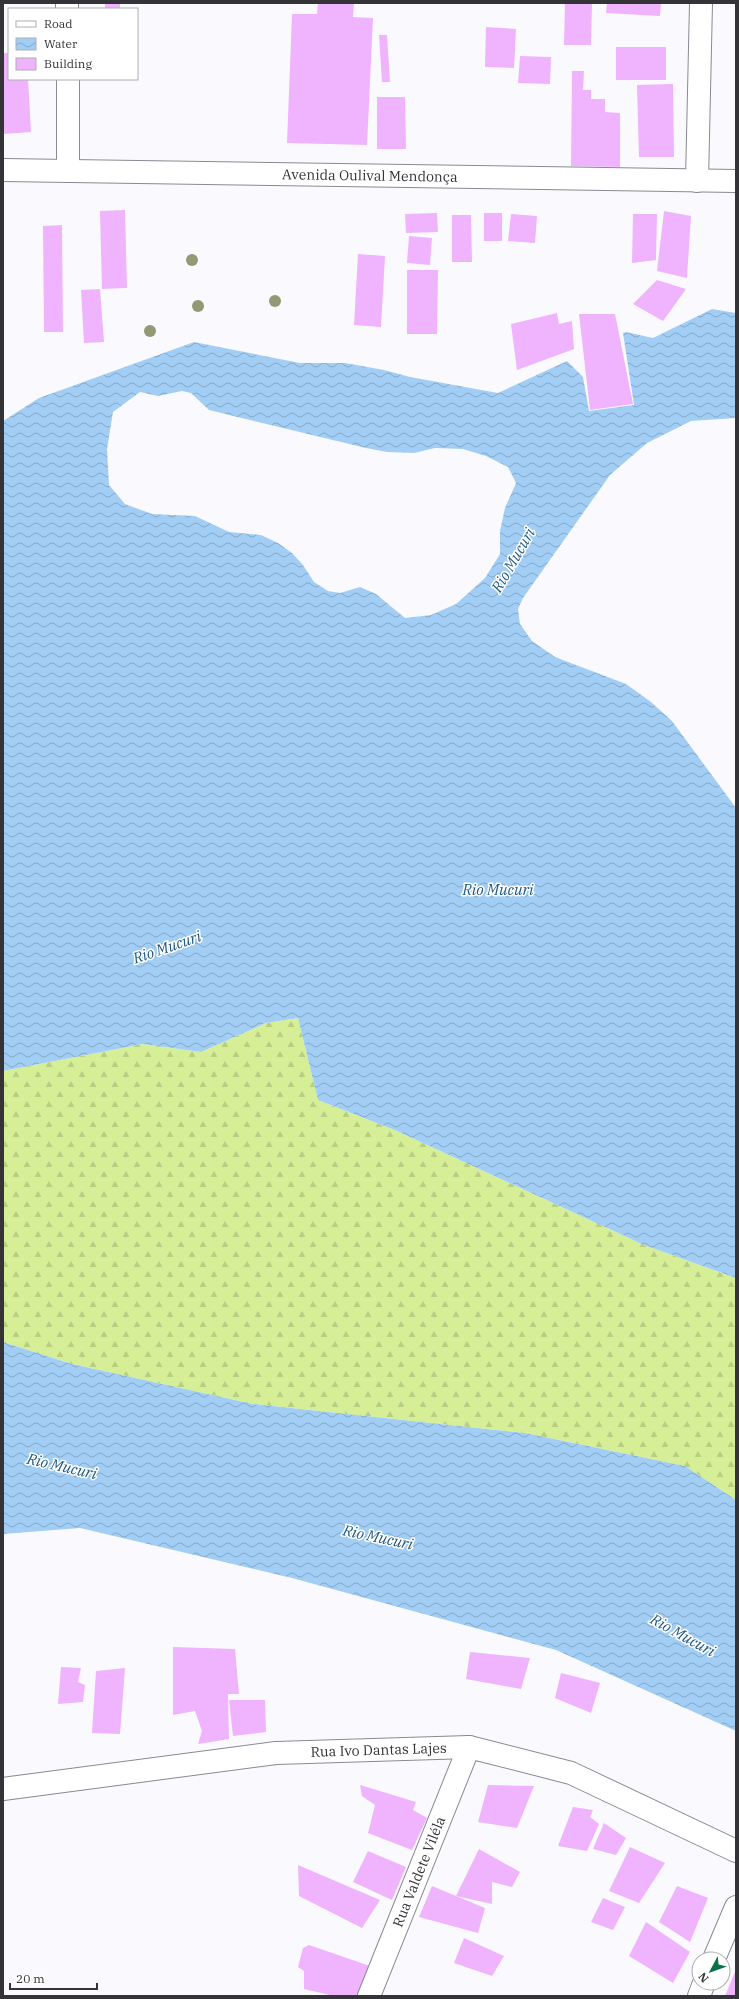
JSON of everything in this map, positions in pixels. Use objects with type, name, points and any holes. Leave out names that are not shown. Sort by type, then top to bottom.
[{"type":"street","points":[[697,181],[701,3]]},
{"type":"street","points":[[68,80],[68,171]]},
{"type":"street","name":"Avenida Oulival Mendonça","points":[[3,170],[736,181]]},
{"type":"street","name":"Rua Ivo Dantas Lajes","points":[[3,1789],[276,1753],[469,1747],[571,1773],[736,1851]]},
{"type":"street","name":"Rua Valdete Viléla","points":[[369,1996],[469,1747]]},
{"type":"street","points":[[717,1951],[736,1907]]},
{"type":"green space","points":[[298,1018],[318,1100],[397,1131],[644,1245],[736,1278],[736,1500],[685,1466],[525,1433],[253,1404],[72,1364],[3,1342],[3,1071],[143,1044],[201,1052],[266,1023]]},
{"type":"water","name":"Rio Mucuri","points":[[712,309],[736,313],[736,418],[691,421],[647,443],[610,475],[523,598],[518,609],[520,624],[532,641],[555,657],[626,684],[651,702],[672,721],[736,808],[736,1278],[644,1245],[397,1131],[318,1100],[298,1018],[266,1023],[201,1052],[143,1044],[3,1071],[3,421],[39,398],[194,342],[300,363],[345,363],[384,370],[410,377],[498,393],[567,361],[583,377],[589,411],[634,405],[623,333],[626,332],[653,338]],"holes":[[[182,391],[191,393],[209,410],[366,448],[387,452],[414,453],[435,448],[463,449],[486,456],[508,467],[516,483],[505,508],[500,531],[500,554],[485,578],[456,604],[431,615],[405,618],[376,594],[360,587],[340,593],[328,591],[314,582],[303,565],[292,553],[278,543],[261,535],[229,532],[195,516],[152,514],[125,504],[109,485],[107,449],[113,412],[140,392],[158,396]]]},
{"type":"water","name":"Rio Mucuri","points":[[3,1342],[72,1364],[253,1404],[525,1433],[685,1466],[736,1500],[736,1731],[556,1650],[292,1578],[80,1528],[3,1534]]},
{"type":"building","points":[[105,3],[120,3],[120,8],[105,8]]},
{"type":"building","points":[[318,3],[354,3],[353,17],[373,18],[367,145],[287,143],[292,14],[317,14]]},
{"type":"building","points":[[565,3],[592,3],[591,45],[564,45]]},
{"type":"building","points":[[607,3],[661,3],[660,16],[606,13]]},
{"type":"building","points":[[486,27],[516,29],[514,68],[485,67]]},
{"type":"building","points":[[379,35],[387,35],[390,82],[382,82]]},
{"type":"building","points":[[616,47],[666,47],[666,80],[616,80]]},
{"type":"building","points":[[3,53],[8,53],[8,80],[28,80],[31,132],[3,134]]},
{"type":"building","points":[[520,56],[551,57],[550,84],[518,83]]},
{"type":"building","points":[[572,71],[584,71],[583,90],[591,90],[591,99],[605,99],[605,112],[620,113],[620,167],[571,166]]},
{"type":"building","points":[[673,84],[674,157],[639,157],[637,85]]},
{"type":"building","points":[[377,97],[405,97],[406,149],[377,149]]},
{"type":"building","points":[[125,210],[127,288],[102,289],[100,211]]},
{"type":"building","points":[[664,211],[691,216],[687,278],[657,271]]},
{"type":"building","points":[[437,213],[438,232],[406,233],[405,214]]},
{"type":"building","points":[[484,213],[502,213],[502,241],[484,241]]},
{"type":"building","points":[[511,214],[537,216],[535,243],[508,241]]},
{"type":"building","points":[[633,214],[657,214],[656,260],[632,263]]},
{"type":"building","points":[[452,215],[471,215],[472,262],[452,262]]},
{"type":"building","points":[[62,225],[63,332],[44,332],[43,226]]},
{"type":"building","points":[[409,236],[432,238],[430,265],[407,263]]},
{"type":"building","points":[[358,254],[385,256],[381,327],[354,325]]},
{"type":"building","points":[[407,270],[438,270],[437,334],[407,334]]},
{"type":"building","points":[[657,280],[686,289],[663,321],[633,304]]},
{"type":"building","points":[[100,289],[104,342],[84,343],[81,290]]},
{"type":"building","points":[[557,313],[559,324],[572,321],[574,349],[517,370],[511,324]]},
{"type":"building","points":[[579,314],[615,314],[633,404],[590,410]]},
{"type":"building","points":[[173,1647],[235,1649],[239,1694],[228,1694],[229,1739],[198,1744],[202,1731],[195,1711],[173,1715]]},
{"type":"building","points":[[470,1652],[530,1658],[521,1689],[466,1679]]},
{"type":"building","points":[[61,1667],[81,1668],[78,1682],[85,1685],[83,1702],[58,1704]]},
{"type":"building","points":[[125,1668],[120,1734],[92,1733],[96,1671]]},
{"type":"building","points":[[561,1673],[600,1683],[591,1713],[555,1698]]},
{"type":"building","points":[[229,1700],[265,1700],[266,1732],[233,1736]]},
{"type":"building","points":[[360,1785],[416,1802],[413,1810],[427,1818],[412,1850],[368,1833],[375,1805],[362,1796]]},
{"type":"building","points":[[488,1785],[534,1786],[517,1828],[478,1822]]},
{"type":"building","points":[[573,1807],[593,1810],[590,1817],[599,1824],[587,1851],[558,1846]]},
{"type":"building","points":[[604,1823],[626,1838],[616,1855],[593,1849]]},
{"type":"building","points":[[630,1847],[665,1863],[639,1903],[609,1891]]},
{"type":"building","points":[[479,1849],[520,1872],[512,1887],[492,1882],[492,1904],[456,1896]]},
{"type":"building","points":[[368,1851],[406,1867],[392,1900],[353,1882]]},
{"type":"building","points":[[298,1865],[380,1900],[362,1928],[299,1896]]},
{"type":"building","points":[[432,1886],[485,1908],[478,1933],[419,1917]]},
{"type":"building","points":[[677,1886],[708,1898],[690,1942],[659,1922]]},
{"type":"building","points":[[603,1898],[625,1907],[613,1930],[591,1922]]},
{"type":"building","points":[[646,1922],[690,1952],[673,1983],[629,1956]]},
{"type":"building","points":[[464,1938],[504,1956],[492,1976],[454,1963]]},
{"type":"building","points":[[309,1945],[370,1966],[360,1996],[334,1996],[304,1989],[304,1971],[298,1967],[303,1948]]},
{"type":"building","points":[[735,1972],[736,1996],[725,1996],[727,1991],[731,1991],[731,1982]]}]
